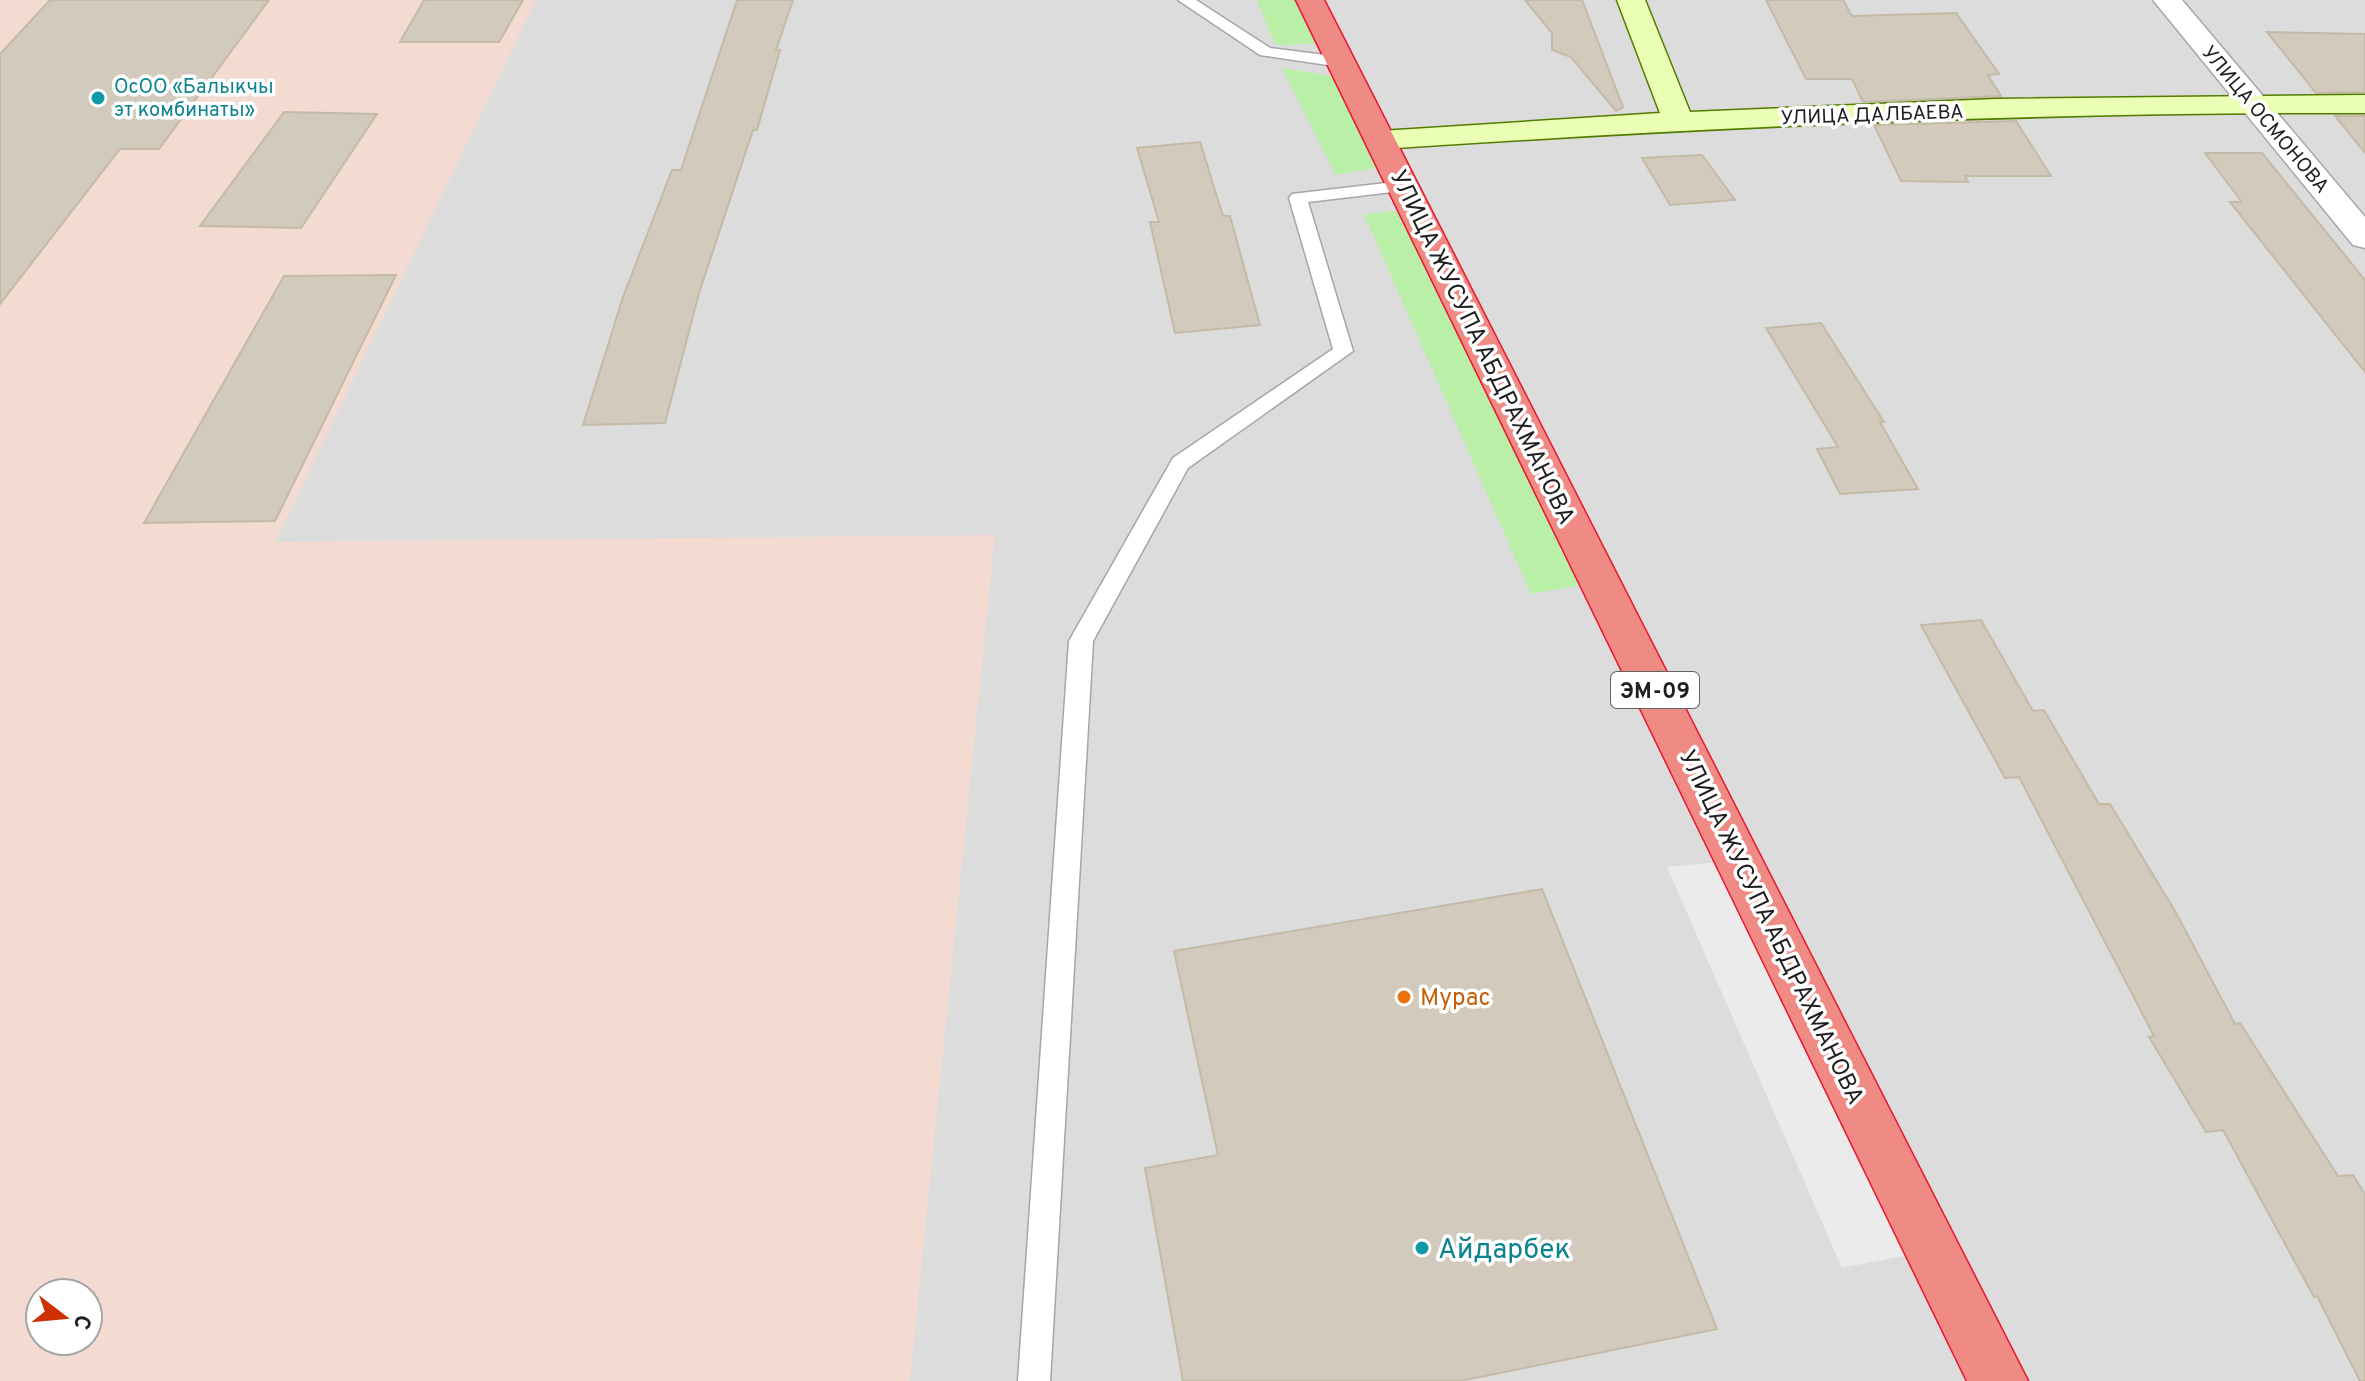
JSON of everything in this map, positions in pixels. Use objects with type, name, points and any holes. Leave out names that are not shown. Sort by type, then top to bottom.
[{"type":"highway","name":"УЛИЦА ЖУСУПА АБДРАХМАНОВА","points":[[1310,0],[1998,1381]]},
{"type":"street","points":[[1631,0],[1678,119]]},
{"type":"street","name":"УЛИЦА ОСМОНОВА","points":[[2167,0],[2365,238]]},
{"type":"street","name":"УЛИЦА ДАЛБАЕВА","points":[[1381,140],[1678,119],[2252,103],[2365,104]]},
{"type":"lane","points":[[1186,0],[1266,52],[1341,62]]},
{"type":"lane","points":[[1034,1381],[1081,641],[1180,463],[1343,351],[1298,198],[1403,186]]},
{"type":"shaded area","points":[[0,0],[2365,0],[2365,1381],[0,1381]]},
{"type":"shaded area","points":[[0,0],[536,0],[275,542],[995,535],[910,1381],[0,1381]]},
{"type":"shaded area","points":[[1740,860],[1933,1250],[1842,1268],[1667,867]]},
{"type":"green space","points":[[1257,0],[1311,0],[1332,43],[1275,45]]},
{"type":"green space","points":[[1282,68],[1349,79],[1393,165],[1336,175]]},
{"type":"green space","points":[[1414,209],[1600,582],[1531,594],[1364,214]]},
{"type":"building","name":"ОсОО «Балыкчы эт комбинаты»","points":[[50,0],[269,0],[159,149],[120,149],[0,304],[0,54]]},
{"type":"building","points":[[424,0],[523,0],[499,42],[400,42]]},
{"type":"building","points":[[737,0],[793,0],[776,50],[780,50],[757,130],[753,130],[699,293],[665,423],[583,425],[623,297],[672,170],[681,170]]},
{"type":"building","points":[[1525,0],[1582,0],[1623,107],[1616,111],[1571,57],[1552,50],[1552,33]]},
{"type":"building","points":[[1766,0],[1843,0],[1852,16],[1956,13],[1999,74],[1988,75],[2001,96],[1863,102],[1852,79],[1806,79]]},
{"type":"building","points":[[2267,32],[2365,34],[2365,92],[2316,93]]},
{"type":"building","points":[[284,112],[377,114],[301,228],[200,226]]},
{"type":"building","points":[[2335,116],[2365,116],[2365,153]]},
{"type":"building","points":[[2016,121],[2051,176],[1965,176],[1968,182],[1901,181],[1874,125]]},
{"type":"building","points":[[1200,142],[1223,216],[1230,216],[1260,325],[1175,333],[1150,222],[1159,222],[1137,148]]},
{"type":"building","points":[[2205,153],[2262,153],[2365,280],[2365,372],[2230,202],[2242,202]]},
{"type":"building","points":[[1702,155],[1735,200],[1670,205],[1642,158]]},
{"type":"building","points":[[396,275],[275,521],[144,523],[284,276]]},
{"type":"building","points":[[1821,323],[1884,422],[1880,422],[1918,489],[1840,494],[1817,449],[1838,447],[1766,328]]},
{"type":"building","points":[[1981,620],[2033,711],[2044,710],[2099,804],[2110,804],[2175,911],[2235,1024],[2240,1023],[2338,1176],[2353,1175],[2365,1194],[2365,1381],[2360,1381],[2317,1296],[2314,1297],[2223,1130],[2206,1132],[2149,1037],[2154,1036],[2019,777],[2005,778],[1921,625]]},
{"type":"building","name":"Айдарбек","points":[[1542,889],[1717,1329],[1460,1381],[1183,1381],[1145,1168],[1218,1155],[1174,951]]},
{"type":"place","name":"ОсОО «Балыкчы эт комбинаты»","points":[[98,98]]},
{"type":"place","name":"Мурас","points":[[1404,997]]},
{"type":"place","name":"Айдарбек","points":[[1422,1248]]}]
